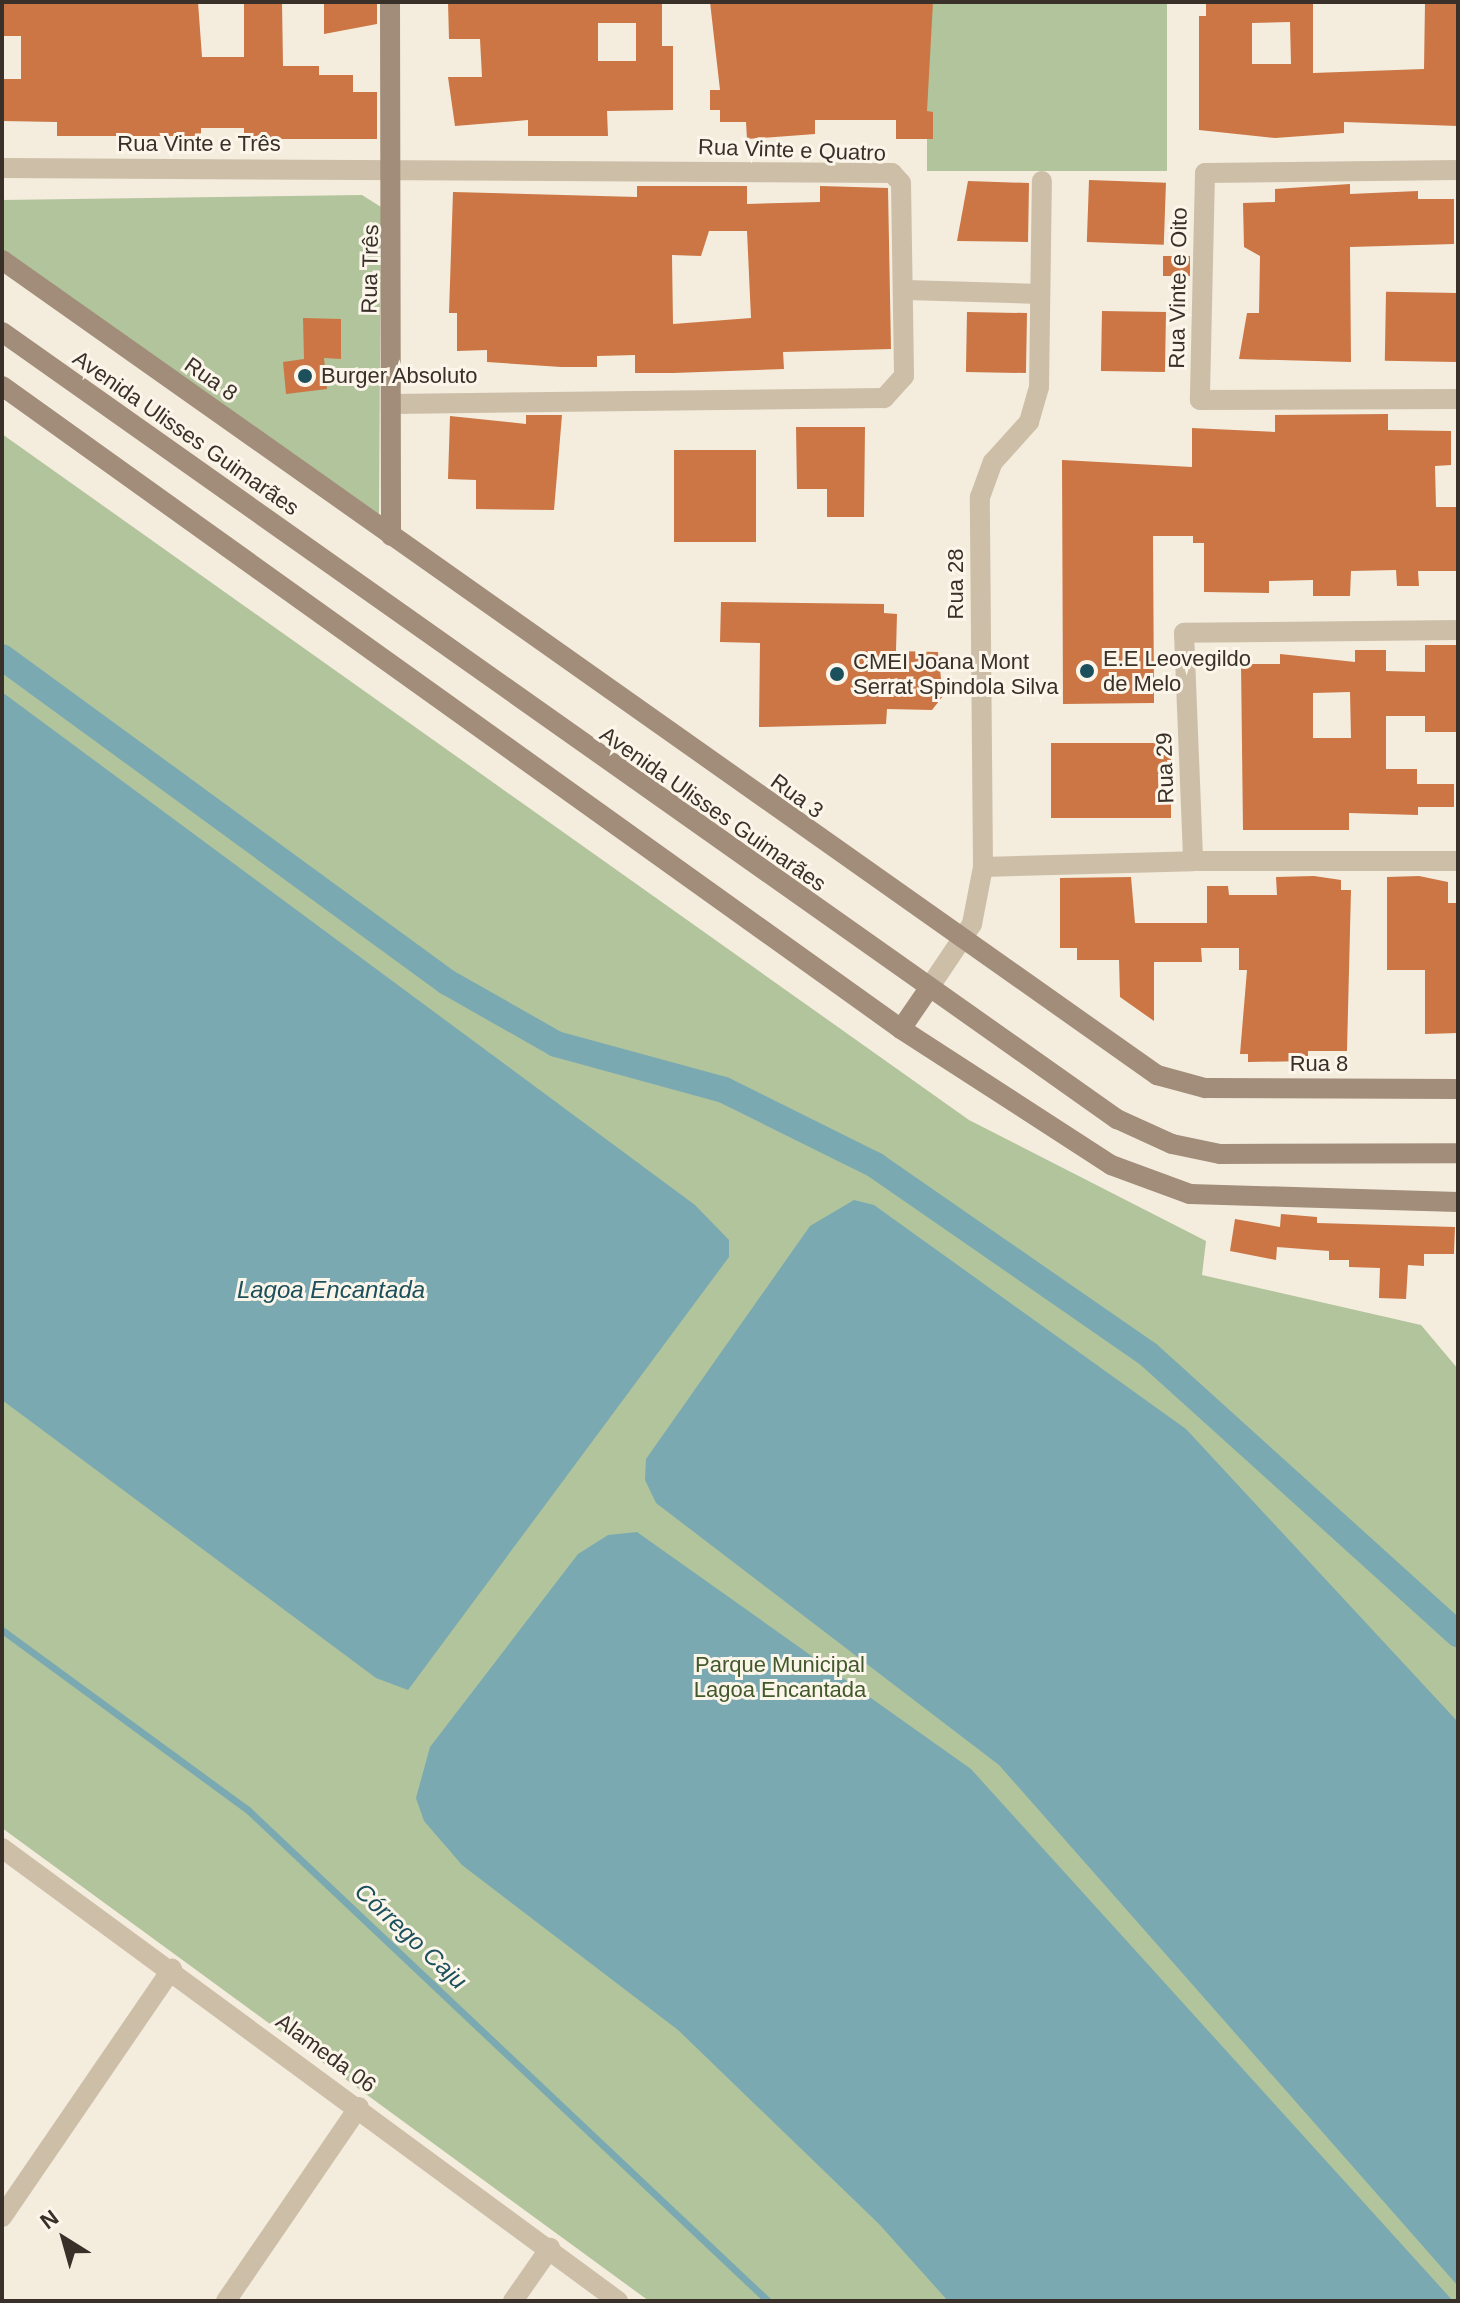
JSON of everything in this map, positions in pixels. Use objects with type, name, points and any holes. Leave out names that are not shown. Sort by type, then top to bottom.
[{"type":"main road","name":"Rua Três","points":[[390,2],[396,168],[391,536]]},
{"type":"main road","name":"Rua 8","points":[[2,260],[391,536]]},
{"type":"main road","name":"Avenida Ulisses Guimarães","points":[[2,332],[927,991],[1117,1119],[1172,1144],[1220,1154],[1458,1153]]},
{"type":"main road","points":[[2,386],[901,1029],[1111,1165],[1168,1189],[1458,1202]]},
{"type":"main road","name":"Rua 3","points":[[391,536],[963,943],[1179,1086]]},
{"type":"main road","points":[[901,1029],[927,991]]},
{"type":"main road","name":"Rua 8","points":[[1179,1086],[1458,1089]]},
{"type":"street","name":"Rua Vinte e Três","points":[[2,168],[396,168]]},
{"type":"street","name":"Rua Vinte e Quatro","points":[[392,404],[884,398],[904,376],[906,290],[905,195],[892,173],[396,168]]},
{"type":"street","name":"Rua Vinte e Oito","points":[[1458,170],[1205,173],[1200,400],[1458,399]]},
{"type":"street","name":"Rua 28","points":[[927,991],[963,943],[983,867],[980,497],[993,462],[1035,406],[1042,181]]},
{"type":"street","points":[[906,290],[1040,294]]},
{"type":"street","name":"Rua 29","points":[[1193,861],[1184,633],[1458,630]]},
{"type":"street","points":[[983,867],[1193,861],[1458,861]]},
{"type":"street","name":"Alameda 06","points":[[2,1848],[172,1969],[618,2301]]},
{"type":"street","points":[[2,2217],[172,1969]]},
{"type":"street","points":[[226,2301],[359,2107]]},
{"type":"street","points":[[513,2301],[550,2248]]},
{"type":"green space","points":[[927,2],[1167,2],[1167,171],[927,171]]},
{"type":"green space","points":[[362,195],[381,207],[379,514],[2,251],[2,200]]},
{"type":"green space","name":"Parque Municipal Lagoa Encantada","points":[[2,434],[969,1120],[1206,1241],[1202,1275],[1421,1325],[1458,1369],[1458,2301],[649,2301],[2,1828]]},
{"type":"water","name":"Lagoa Encantada","points":[[2,692],[695,1205],[729,1240],[729,1257],[408,1690],[376,1678],[2,1400]]},
{"type":"water","points":[[854,1200],[874,1205],[1186,1429],[1458,1722],[1458,2286],[999,1765],[656,1503],[645,1480],[646,1459],[810,1226]]},
{"type":"water","points":[[637,1532],[971,1769],[1453,2301],[948,2301],[879,2224],[678,2030],[462,1865],[424,1821],[416,1798],[430,1747],[578,1554],[608,1535]]},
{"type":"building","points":[[2,2],[198,2],[202,57],[244,57],[244,2],[282,2],[283,66],[319,66],[319,75],[353,75],[353,92],[377,92],[377,139],[244,139],[244,128],[201,128],[201,136],[57,136],[57,122],[2,121],[2,79],[21,79],[21,36],[2,36]]},
{"type":"building","points":[[324,2],[377,2],[377,24],[324,34]]},
{"type":"building","points":[[448,2],[662,2],[662,46],[673,46],[673,110],[607,111],[608,136],[528,136],[528,120],[455,126],[448,77],[482,77],[480,39],[449,39]],"holes":[[[598,23],[636,23],[636,61],[598,61]]]},
{"type":"building","points":[[710,2],[933,2],[927,111],[933,112],[933,139],[896,139],[896,120],[815,120],[815,134],[747,139],[746,122],[720,122],[720,110],[710,110],[710,90],[720,90]]},
{"type":"building","points":[[1206,2],[1313,2],[1313,73],[1424,69],[1425,2],[1458,2],[1458,126],[1344,122],[1344,133],[1275,138],[1199,130],[1199,16],[1206,16]],"holes":[[[1290,22],[1291,64],[1252,64],[1252,23]]]},
{"type":"building","points":[[1089,180],[1166,183],[1164,245],[1087,242]]},
{"type":"building","points":[[968,181],[1029,183],[1028,242],[957,241]]},
{"type":"building","points":[[1350,184],[1350,194],[1418,191],[1418,199],[1454,199],[1454,244],[1350,247],[1351,362],[1239,359],[1247,313],[1259,313],[1260,256],[1244,247],[1243,203],[1275,202],[1275,189]]},
{"type":"building","points":[[637,186],[747,186],[747,204],[820,202],[820,186],[888,188],[891,349],[783,352],[784,369],[673,373],[635,373],[635,355],[597,356],[597,367],[561,367],[487,362],[487,350],[457,351],[457,313],[449,313],[453,192],[637,197]],"holes":[[[709,231],[747,231],[751,318],[673,324],[672,255],[701,256]]]},
{"type":"building","points":[[1163,256],[1190,256],[1190,276],[1163,276]]},
{"type":"building","points":[[1386,292],[1458,293],[1457,362],[1385,361]]},
{"type":"building","points":[[1102,311],[1166,312],[1165,372],[1101,371]]},
{"type":"building","points":[[967,312],[1027,313],[1026,373],[966,372]]},
{"type":"building","points":[[303,318],[341,319],[341,359],[324,358],[327,389],[286,394],[283,362],[304,359]]},
{"type":"building","points":[[1388,414],[1388,430],[1451,431],[1451,465],[1435,466],[1436,507],[1458,507],[1456,571],[1418,571],[1419,586],[1397,586],[1396,570],[1351,571],[1350,596],[1313,596],[1313,580],[1269,581],[1269,593],[1204,592],[1204,543],[1193,543],[1193,536],[1153,536],[1154,703],[1063,704],[1062,460],[1192,467],[1192,428],[1275,432],[1275,415]]},
{"type":"building","points":[[526,415],[562,415],[554,510],[476,509],[476,480],[448,479],[450,416],[526,424]]},
{"type":"building","points":[[796,427],[865,427],[864,517],[827,517],[827,489],[797,489]]},
{"type":"building","points":[[674,450],[756,450],[756,542],[674,542]]},
{"type":"building","points":[[721,602],[884,604],[884,613],[897,614],[896,651],[938,652],[943,696],[932,710],[887,709],[886,724],[759,727],[760,643],[720,642]]},
{"type":"building","points":[[1425,645],[1458,645],[1456,732],[1425,732],[1425,716],[1386,716],[1386,769],[1417,769],[1417,784],[1454,784],[1454,807],[1418,807],[1418,815],[1349,813],[1349,830],[1243,830],[1241,664],[1280,664],[1280,654],[1355,662],[1355,650],[1386,650],[1386,671],[1425,672]],"holes":[[[1350,692],[1351,738],[1313,738],[1313,693]]]},
{"type":"building","points":[[1051,743],[1171,743],[1171,818],[1051,818]]},
{"type":"building","points":[[1314,876],[1341,880],[1341,890],[1351,890],[1347,1051],[1308,1051],[1308,1061],[1248,1062],[1248,1054],[1240,1054],[1247,970],[1239,970],[1239,948],[1201,948],[1202,962],[1154,962],[1154,1021],[1120,997],[1119,960],[1077,960],[1077,948],[1060,948],[1060,878],[1131,877],[1135,923],[1207,923],[1207,886],[1228,886],[1229,895],[1277,895],[1276,877]]},
{"type":"building","points":[[1419,876],[1448,882],[1448,903],[1458,903],[1458,1033],[1425,1034],[1425,970],[1387,970],[1387,877]]},
{"type":"building","points":[[1281,1214],[1317,1217],[1317,1223],[1455,1227],[1454,1254],[1424,1254],[1424,1266],[1408,1265],[1406,1299],[1379,1298],[1380,1268],[1349,1267],[1349,1260],[1329,1260],[1329,1251],[1277,1247],[1276,1260],[1230,1251],[1235,1219],[1280,1227]]},
{"type":"waterway","points":[[2,657],[447,982],[556,1044],[724,1090],[875,1165],[1148,1354],[1458,1634]]},
{"type":"waterway","name":"Córrego Caju","points":[[2,1630],[248,1810],[768,2301]]},
{"type":"place","name":"Burger Absoluto","points":[[305,376]]},
{"type":"place","name":"E.E Leovegildo de Melo","points":[[1087,671]]},
{"type":"place","name":"CMEI Joana Mont Serrat Spindola Silva","points":[[837,674]]}]
